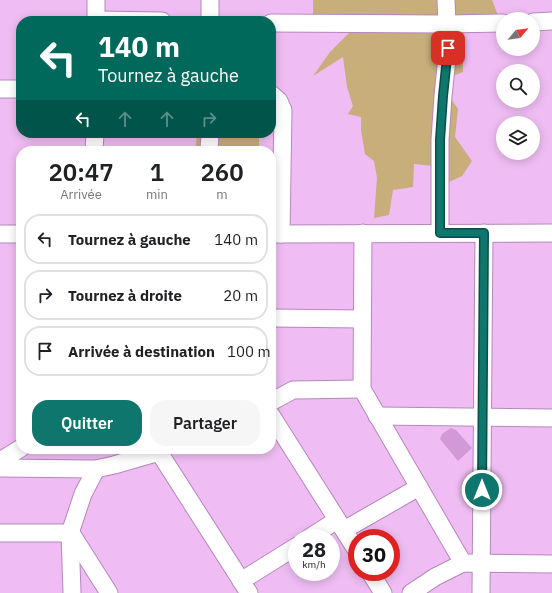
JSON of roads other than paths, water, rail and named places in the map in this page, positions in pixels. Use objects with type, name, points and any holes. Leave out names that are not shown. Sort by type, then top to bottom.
[{"type":"street","points":[[96,0],[96,16]]},
{"type":"street","points":[[210,0],[210,16]]},
{"type":"street","points":[[440,233],[441,132],[448,48],[446,0]]},
{"type":"street","points":[[540,22],[552,22]]},
{"type":"street","points":[[276,23],[496,23]]},
{"type":"street","points":[[0,89],[16,89]]},
{"type":"street","points":[[276,98],[279,101],[283,110],[276,234],[552,233]]},
{"type":"street","points":[[363,233],[362,389],[463,563]]},
{"type":"street","points":[[481,593],[484,233]]},
{"type":"street","points":[[0,234],[16,234]]},
{"type":"street","points":[[276,318],[362,319]]},
{"type":"street","points":[[276,399],[293,390],[362,389]]},
{"type":"street","points":[[378,416],[552,418]]},
{"type":"street","points":[[276,423],[348,536]]},
{"type":"street","points":[[0,461],[16,451]]},
{"type":"street","points":[[0,468],[96,469],[114,465],[146,454]]},
{"type":"street","points":[[161,454],[245,587],[288,553]]},
{"type":"street","points":[[72,593],[70,533],[83,494],[96,469]]},
{"type":"street","points":[[331,529],[419,487]]},
{"type":"street","points":[[0,533],[70,533]]},
{"type":"street","points":[[70,533],[109,593]]},
{"type":"street","points":[[411,593],[435,577],[463,563],[552,564]]},
{"type":"street","points":[[376,581],[384,593]]}]
